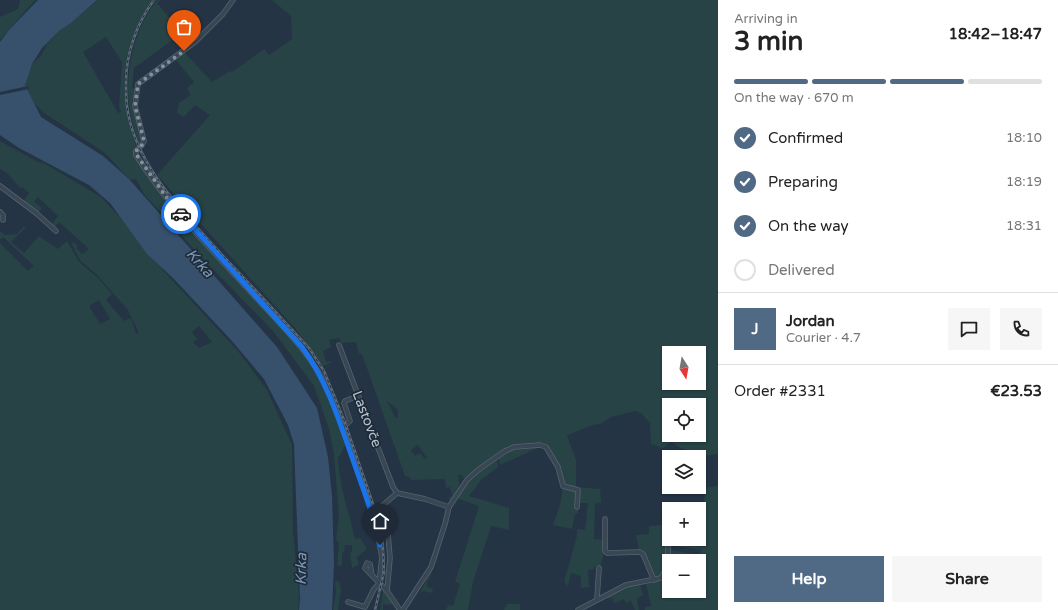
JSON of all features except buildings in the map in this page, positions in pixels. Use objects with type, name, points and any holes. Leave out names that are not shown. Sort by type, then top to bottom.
[{"type":"street","points":[[233,0],[223,14],[195,42],[138,84],[135,106],[144,141],[136,151],[136,154],[169,201],[310,358],[330,394],[374,517],[382,556],[379,584],[374,589],[365,607],[348,602]]},
{"type":"street","points":[[0,186],[36,213],[56,231]]},
{"type":"street","points":[[0,212],[3,215],[3,220]]},
{"type":"street","name":"Lastovče","points":[[339,344],[393,487],[397,493]]},
{"type":"street","points":[[342,428],[350,421],[344,403],[345,401],[358,396]]},
{"type":"street","points":[[372,575],[402,610],[431,567],[449,507],[467,480],[497,456],[514,447],[540,445],[546,448],[558,467],[563,486],[578,490],[577,507]]},
{"type":"street","points":[[387,591],[390,558],[387,522],[382,506],[397,493],[425,499],[449,507]]},
{"type":"street","points":[[605,519],[605,551],[607,553],[640,552],[643,554],[654,580]]},
{"type":"street","points":[[578,610],[597,599],[626,586],[661,578],[664,574],[667,546]]},
{"type":"street","points":[[597,599],[599,568]]},
{"type":"green space","points":[[20,0],[35,0],[0,40],[0,17],[18,9]]},
{"type":"green space","points":[[98,0],[153,0],[136,29],[127,56],[125,71],[125,102],[129,124],[135,142],[136,156],[202,242],[296,343],[321,377],[345,445],[338,457],[339,467],[342,488],[355,539],[360,538],[367,549],[356,558],[358,565],[352,568],[350,553],[352,552],[352,545],[344,545],[345,550],[342,554],[342,565],[337,566],[339,543],[336,539],[339,516],[334,454],[329,429],[314,386],[273,331],[203,259],[144,194],[136,179],[130,180],[105,153],[44,113],[34,103],[25,86],[27,75],[33,63],[41,56],[47,44],[60,30],[71,23]],"holes":[[[106,37],[122,62],[119,107],[121,112],[118,113],[83,52]]]},
{"type":"green space","points":[[157,0],[160,0],[157,3],[182,33],[134,68],[132,88],[134,89],[134,108],[142,142],[139,146],[130,111],[128,82],[132,52],[136,38]]},
{"type":"green space","points":[[272,0],[718,0],[718,454],[706,456],[706,450],[685,450],[671,442],[663,448],[651,444],[650,423],[641,413],[635,411],[611,417],[601,424],[593,425],[567,436],[576,460],[576,487],[600,489],[601,502],[595,504],[594,539],[606,540],[600,566],[595,566],[594,569],[588,570],[589,587],[581,588],[581,576],[571,573],[568,586],[564,582],[577,536],[577,529],[585,530],[588,503],[580,503],[580,492],[576,488],[578,497],[576,498],[576,501],[578,501],[578,513],[575,514],[572,529],[553,525],[561,500],[562,485],[560,470],[557,462],[548,450],[542,446],[500,465],[498,456],[512,449],[538,446],[538,444],[517,447],[508,450],[492,458],[468,478],[463,478],[462,475],[458,475],[460,489],[450,503],[449,497],[452,496],[450,487],[446,488],[445,479],[411,480],[410,477],[405,476],[362,354],[359,354],[356,342],[342,343],[339,338],[329,340],[331,347],[323,351],[326,362],[331,361],[331,363],[323,366],[295,328],[157,175],[210,115],[195,105],[184,117],[177,113],[179,103],[191,95],[187,88],[194,82],[175,59],[184,52],[212,82],[230,71],[232,72],[264,49],[269,55],[292,39],[291,16]],"holes":[[[387,401],[398,410],[398,418],[395,417]],[[418,445],[427,458],[425,459],[420,453],[415,456],[411,450]]]},
{"type":"green space","points":[[0,141],[40,163],[42,162],[101,197],[125,223],[149,255],[238,351],[267,390],[292,445],[293,532],[299,594],[298,610],[0,610],[0,243],[28,271],[34,266],[3,237],[0,240],[0,231],[5,235],[17,234],[24,226],[26,227],[11,242],[24,253],[39,236],[58,249],[67,241],[79,262],[98,278],[112,294],[106,300],[124,321],[131,318],[136,334],[139,333],[128,310],[97,275],[80,260],[72,244],[73,242],[78,246],[76,248],[82,254],[89,249],[59,222],[55,227],[51,225],[58,216],[38,197],[34,202],[42,208],[38,214],[23,202],[29,193],[22,187],[20,188],[7,173],[0,169]],"holes":[[[99,300],[110,319],[100,324],[89,306]],[[199,326],[212,342],[199,348],[193,342],[197,339],[192,332]]]},
{"type":"green space","points":[[497,457],[498,467],[482,479],[469,496],[509,508],[509,530],[491,526],[473,582],[468,610],[446,610],[448,605],[453,606],[460,584],[455,582],[479,506],[456,498],[475,474]]},
{"type":"green space","points":[[718,486],[718,610],[645,610],[645,607],[651,606],[646,584],[662,580],[662,598],[706,598],[706,554],[700,554],[701,550],[675,546],[706,546],[706,502],[704,502],[706,489],[708,487]]},
{"type":"green space","points":[[662,525],[662,546],[666,546],[666,554],[662,554],[662,576],[655,579],[644,552],[639,550],[636,535],[649,534],[649,526]]},
{"type":"green space","points":[[444,541],[429,580],[427,581],[427,587],[433,589],[432,593],[424,591],[420,593],[433,567]]},
{"type":"green space","points":[[669,550],[694,554],[668,554]]},
{"type":"green space","points":[[339,581],[341,589],[338,610],[333,610],[336,591],[335,582]]},
{"type":"green space","points":[[640,584],[643,595],[637,599],[639,610],[635,610],[631,601],[626,603],[624,599],[615,603],[612,598],[608,599],[607,597],[625,587]]},
{"type":"green space","points":[[383,591],[385,591],[393,603],[390,605],[383,604],[383,610],[380,610]]},
{"type":"green space","points":[[507,604],[520,604],[520,610],[504,610]]},
{"type":"water","name":"Krka","points":[[38,0],[97,0],[71,23],[59,31],[42,48],[32,64],[25,85],[41,117],[103,156],[129,179],[277,347],[317,408],[328,457],[332,496],[334,563],[332,610],[299,610],[300,599],[294,444],[288,425],[264,379],[231,340],[173,278],[147,254],[110,203],[89,185],[19,148],[0,135],[0,42],[9,30]]},
{"type":"pier","points":[[28,86],[29,89],[0,95],[0,92]]},
{"type":"railway","points":[[154,0],[142,18],[130,49],[128,60],[126,97],[132,128],[140,149],[151,169],[178,206],[309,348],[324,371],[344,420],[382,530],[384,572],[375,610]]},
{"type":"way so far","points":[[181,214],[169,201],[136,154],[136,151],[144,141],[137,118],[135,96],[136,89],[140,81],[184,51]]},
{"type":"route","points":[[181,214],[302,347],[322,376],[368,498],[380,545]]}]
